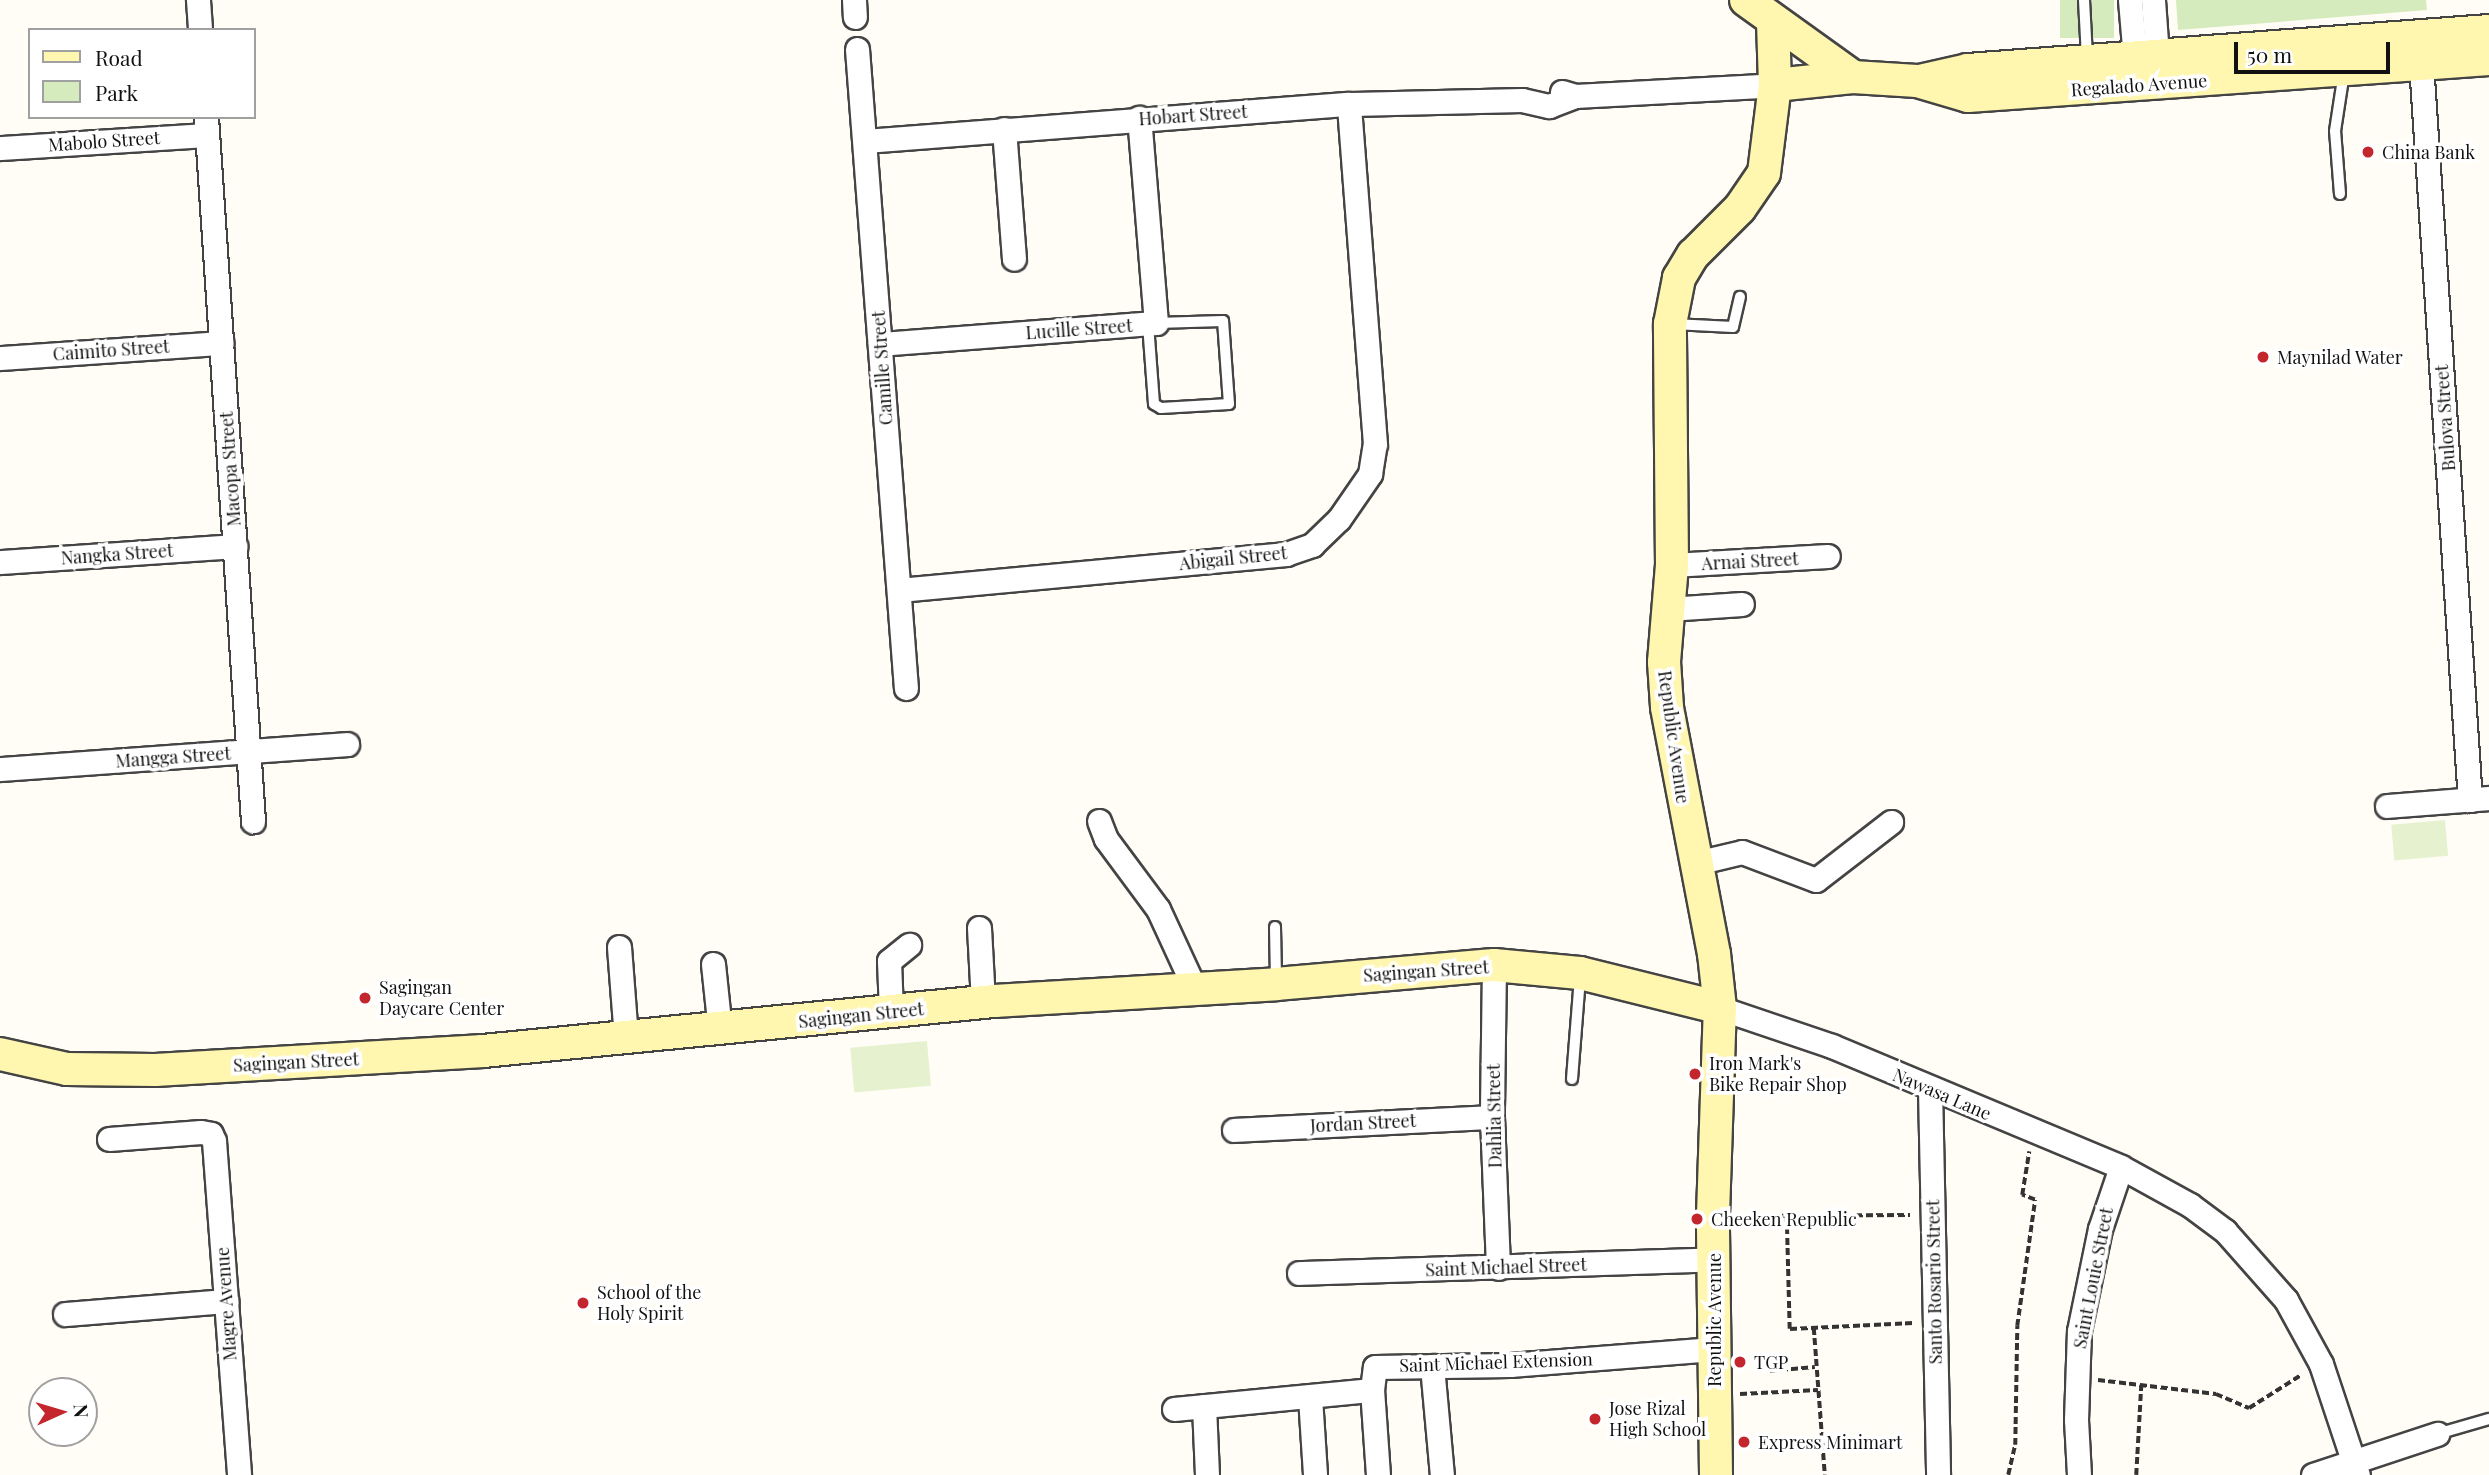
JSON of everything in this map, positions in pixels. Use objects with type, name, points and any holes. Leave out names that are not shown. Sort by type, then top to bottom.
[{"type":"main road","points":[[1746,0],[1853,76]]},
{"type":"main road","name":"Republic Avenue","points":[[1716,1475],[1713,1215],[1720,1008],[1667,707],[1668,608],[1672,565],[1670,324],[1679,278],[1693,255],[1740,208],[1764,173],[1775,85],[1773,20]]},
{"type":"main road","name":"Regalado Avenue","points":[[1775,85],[1853,76],[1917,81],[1968,96],[2344,71],[2489,31]]},
{"type":"main road","name":"Regalado Avenue","points":[[1917,81],[1968,70],[2146,57],[2421,50],[2489,60]]},
{"type":"main road","name":"Sagingan Street","points":[[0,1054],[67,1069],[155,1070],[626,1039],[983,1002],[1276,984],[1494,965],[1580,972],[1720,1008]]},
{"type":"street","points":[[198,0],[200,28]]},
{"type":"street","points":[[2130,0],[2146,57]]},
{"type":"street","points":[[2146,57],[2153,0]]},
{"type":"street","name":"Camille Street","points":[[858,49],[906,688]]},
{"type":"street","name":"Bulova Street","points":[[2421,50],[2479,799]]},
{"type":"street","name":"Hobart Street","points":[[864,141],[1349,104],[1522,100],[1549,92],[1575,96],[1775,85]]},
{"type":"street","name":"Abigail Street","points":[[899,590],[1286,554],[1312,545],[1339,519],[1370,474],[1375,444],[1349,104]]},
{"type":"street","name":"Lucille Street","points":[[880,344],[1152,324],[1139,118]]},
{"type":"street","name":"Mabolo Street","points":[[0,148],[207,126]]},
{"type":"street","name":"Macopa Street","points":[[207,126],[253,821]]},
{"type":"street","points":[[1004,129],[1014,259]]},
{"type":"street","name":"Caimito Street","points":[[0,358],[221,343]]},
{"type":"street","name":"Nangka Street","points":[[0,562],[235,546]]},
{"type":"street","name":"Arnai Street","points":[[1672,565],[1828,556]]},
{"type":"street","points":[[1668,608],[1742,604]]},
{"type":"street","name":"Mangga Street","points":[[0,769],[347,744]]},
{"type":"street","points":[[2387,806],[2479,799]]},
{"type":"street","points":[[1099,821],[1106,839],[1158,909],[1195,989]]},
{"type":"street","points":[[1696,863],[1742,852],[1816,880],[1891,822]]},
{"type":"street","points":[[979,928],[983,1002]]},
{"type":"street","points":[[891,1011],[890,961],[909,945]]},
{"type":"street","points":[[619,947],[626,1039]]},
{"type":"street","points":[[713,964],[720,1031]]},
{"type":"street","name":"Dahlia Street","points":[[1494,965],[1492,1117],[1498,1268]]},
{"type":"street","name":"Nawasa Lane","points":[[1720,1008],[1832,1046],[2032,1133],[2121,1167],[2161,1187],[2225,1231],[2260,1267],[2286,1300],[2321,1364],[2356,1470]]},
{"type":"street","name":"Santo Rosario Street","points":[[1930,1088],[1938,1475]]},
{"type":"street","name":"Jordan Street","points":[[1234,1130],[1492,1117]]},
{"type":"street","name":"Magre Avenue","points":[[109,1139],[211,1134],[239,1475]]},
{"type":"street","name":"Saint Louie Street","points":[[2080,1475],[2076,1378],[2079,1331],[2100,1229],[2121,1167]]},
{"type":"street","name":"Saint Michael Street","points":[[1299,1273],[1713,1259]]},
{"type":"street","points":[[65,1314],[226,1301]]},
{"type":"street","name":"Saint Michael Extension","points":[[1372,1390],[1375,1367],[1510,1365],[1713,1355]]},
{"type":"street","points":[[1432,1366],[1442,1475]]},
{"type":"street","points":[[1174,1409],[1372,1390],[1378,1475]]},
{"type":"street","points":[[1310,1397],[1315,1475]]},
{"type":"street","points":[[1204,1406],[1207,1475]]},
{"type":"street","points":[[2313,1475],[2356,1470],[2437,1434]]},
{"type":"lane","points":[[2084,0],[2087,61]]},
{"type":"lane","points":[[2340,194],[2335,131],[2344,71]]},
{"type":"lane","points":[[1670,324],[1733,327],[1740,297]]},
{"type":"lane","points":[[1223,321],[1228,404],[1161,408],[1154,404],[1152,324],[1223,321]]},
{"type":"lane","points":[[1275,927],[1276,984]]},
{"type":"lane","points":[[1572,1079],[1580,972]]},
{"type":"lane","points":[[2437,1434],[2489,1419]]},
{"type":"path","points":[[2008,1475],[2015,1445],[2017,1326],[2035,1200],[2022,1195],[2032,1133]]},
{"type":"path","points":[[1713,1215],[1933,1215]]},
{"type":"path","points":[[1787,1217],[1790,1329],[1936,1322]]},
{"type":"path","points":[[1814,1328],[1825,1475]]},
{"type":"path","points":[[1713,1355],[1768,1361],[1770,1371],[1815,1367]]},
{"type":"path","points":[[2076,1378],[2216,1394],[2249,1408],[2321,1364]]},
{"type":"path","points":[[2136,1475],[2141,1385]]},
{"type":"path","points":[[1714,1395],[1818,1390]]},
{"type":"green space","points":[[2060,0],[2114,0],[2114,38],[2060,38]]},
{"type":"green space","points":[[2176,0],[2426,0],[2427,10],[2178,30]]},
{"type":"green space","points":[[2445,820],[2448,856],[2394,861],[2391,825]]},
{"type":"green space","points":[[927,1041],[931,1086],[854,1093],[850,1048]]},
{"type":"place","name":"China Bank","points":[[2368,152]]},
{"type":"place","name":"Maynilad Water","points":[[2263,357]]},
{"type":"place","name":"Sagingan Daycare Center","points":[[365,998]]},
{"type":"place","name":"Iron Mark's Bike Repair Shop","points":[[1695,1074]]},
{"type":"place","name":"Cheeken Republic","points":[[1697,1219]]},
{"type":"place","name":"School of the Holy Spirit","points":[[583,1303]]},
{"type":"place","name":"TGP","points":[[1740,1362]]},
{"type":"place","name":"Jose Rizal High School","points":[[1595,1419]]},
{"type":"place","name":"Express Minimart","points":[[1744,1442]]}]
